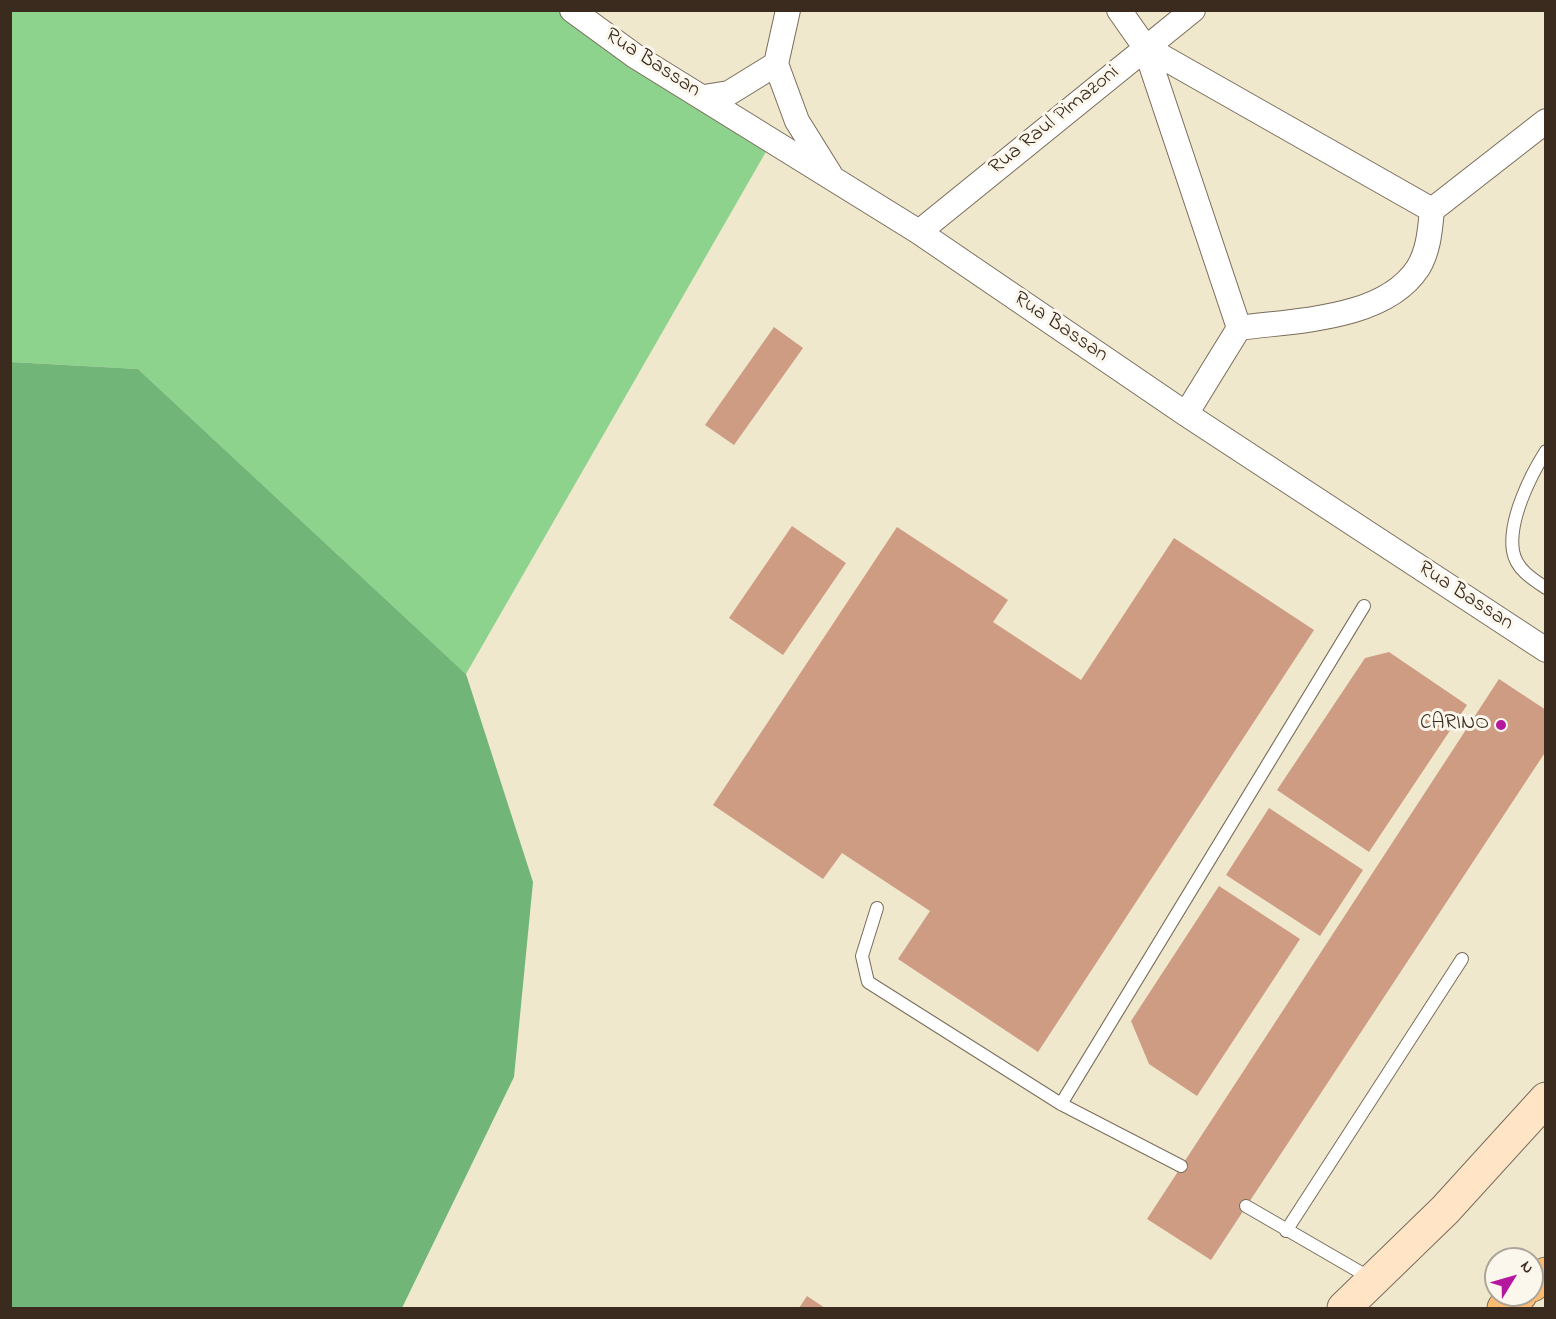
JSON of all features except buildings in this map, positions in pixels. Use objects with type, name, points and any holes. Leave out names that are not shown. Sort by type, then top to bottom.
[{"type":"street","name":"Rua Bassan","points":[[572,10],[635,56],[919,232],[1186,414],[1545,650]]},
{"type":"street","points":[[788,10],[776,64],[796,121],[834,181]]},
{"type":"street","points":[[1119,10],[1145,47],[1239,328]]},
{"type":"street","name":"Rua Raul Pimazoni","points":[[919,232],[1193,10]]},
{"type":"street","points":[[1145,47],[1432,210]]},
{"type":"street","points":[[704,97],[729,93],[776,64]]},
{"type":"street","points":[[1186,414],[1239,328],[1338,313],[1377,304],[1403,286],[1419,267],[1429,241],[1432,210],[1545,121]]},
{"type":"street","points":[[1344,1308],[1445,1210],[1545,1099]]},
{"type":"lane","points":[[1545,451],[1517,511],[1513,552],[1525,575],[1545,588]]},
{"type":"lane","points":[[1061,1104],[1364,606]]},
{"type":"lane","points":[[877,908],[862,956],[868,982],[1061,1104],[1181,1166]]},
{"type":"lane","points":[[1287,1231],[1462,959]]},
{"type":"lane","points":[[1246,1206],[1374,1280]]},
{"type":"green space","points":[[11,11],[564,11],[771,143],[466,674],[138,369],[11,362]]},
{"type":"green space","points":[[11,362],[138,369],[466,674],[533,882],[514,1077],[402,1308],[11,1308]]},
{"type":"place","name":"CARINO","points":[[1501,725]]}]
